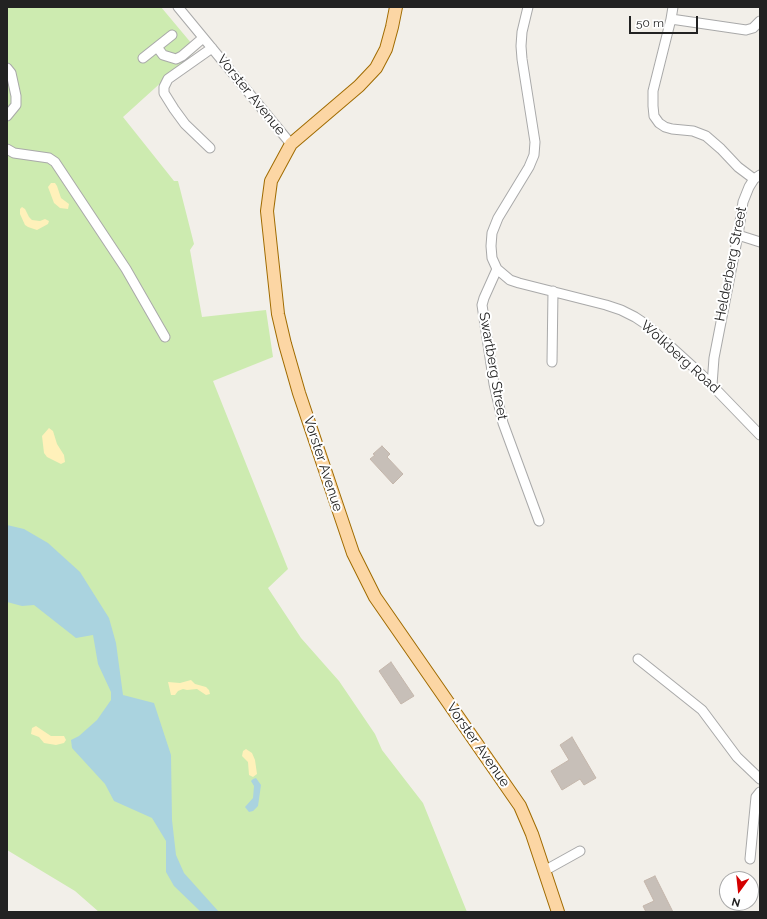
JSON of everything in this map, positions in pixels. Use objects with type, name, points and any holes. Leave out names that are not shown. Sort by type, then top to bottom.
[{"type":"main road","points":[[291,144],[359,86],[376,68],[386,49],[396,7]]},
{"type":"main road","name":"Vorster Avenue","points":[[291,144],[271,181],[267,210],[278,314],[285,344],[300,393],[347,537],[363,576],[375,597],[516,801],[527,820],[558,912]]},
{"type":"street","name":"Vorster Avenue","points":[[178,7],[291,144]]},
{"type":"street","points":[[497,269],[492,258],[492,233],[498,218],[529,167],[534,154],[536,142],[522,52],[522,32],[528,7]]},
{"type":"street","points":[[673,7],[653,91],[652,106],[654,116],[659,123],[665,127],[693,131],[706,136],[722,149],[738,167],[757,177]]},
{"type":"street","points":[[671,19],[746,30],[753,28],[760,21]]},
{"type":"street","points":[[143,58],[172,35]]},
{"type":"street","points":[[157,47],[163,55],[176,59],[182,56],[203,38]]},
{"type":"street","points":[[210,148],[186,124],[174,109],[164,93],[164,87],[168,79],[212,48]]},
{"type":"street","points":[[7,68],[11,73],[16,96],[16,105],[7,116]]},
{"type":"street","points":[[7,149],[14,154],[49,158],[55,162],[126,269],[165,337]]},
{"type":"street","name":"Helderberg Street","points":[[712,385],[714,358],[743,202],[749,187],[757,177]]},
{"type":"street","points":[[738,235],[760,242]]},
{"type":"street","name":"Wolkberg Road","points":[[497,269],[510,280],[606,305],[635,317],[647,325],[701,374],[760,435]]},
{"type":"street","name":"Swartberg Street","points":[[497,269],[482,305],[494,384],[503,423],[539,521]]},
{"type":"street","points":[[552,362],[553,291]]},
{"type":"street","points":[[701,374],[714,358]]},
{"type":"street","points":[[638,659],[702,710],[737,757],[760,779]]},
{"type":"street","points":[[750,859],[756,796],[760,792]]},
{"type":"street","points":[[544,871],[580,850]]},
{"type":"green space","points":[[7,7],[161,7],[197,50],[123,117],[174,181],[178,181],[194,244],[190,250],[202,317],[266,310],[273,357],[213,381],[288,569],[268,588],[301,638],[339,681],[375,734],[382,750],[423,803],[467,912],[99,912],[75,891],[7,850]]},
{"type":"sand","points":[[51,183],[55,183],[61,198],[69,204],[68,209],[60,208],[54,203],[48,187]]},
{"type":"sand","points":[[22,207],[32,220],[40,221],[45,219],[49,221],[48,224],[37,230],[28,227],[25,225],[20,214],[20,209]]},
{"type":"sand","points":[[49,428],[53,431],[57,444],[64,455],[65,462],[61,464],[47,457],[44,453],[42,436]]},
{"type":"sand","points":[[191,680],[195,684],[206,687],[210,694],[206,695],[197,689],[183,689],[178,691],[175,695],[171,695],[168,682],[180,683]]},
{"type":"sand","points":[[36,726],[51,736],[64,736],[66,740],[64,743],[56,745],[44,743],[39,737],[31,734],[32,728]]},
{"type":"sand","points":[[246,749],[252,753],[255,760],[257,774],[253,777],[249,775],[248,762],[242,756],[243,751]]},
{"type":"water","points":[[7,525],[24,529],[48,543],[80,572],[109,618],[116,643],[123,695],[154,703],[171,755],[172,820],[176,855],[184,873],[219,912],[201,912],[174,886],[166,872],[166,841],[152,818],[114,801],[105,784],[72,748],[71,740],[79,736],[97,720],[111,700],[111,692],[98,664],[93,635],[76,638],[34,605],[22,606],[7,602]]},
{"type":"water","points":[[256,778],[261,785],[258,806],[253,811],[249,812],[245,807],[253,798],[254,786],[251,781]]},
{"type":"building","points":[[382,446],[390,454],[387,457],[403,474],[393,484],[370,459]]},
{"type":"building","points":[[391,662],[414,696],[401,704],[379,671]]},
{"type":"building","points":[[572,737],[596,778],[584,785],[580,779],[562,790],[551,771],[569,760],[560,745]]},
{"type":"building","points":[[655,876],[673,912],[646,912],[643,906],[654,901],[644,881]]}]
